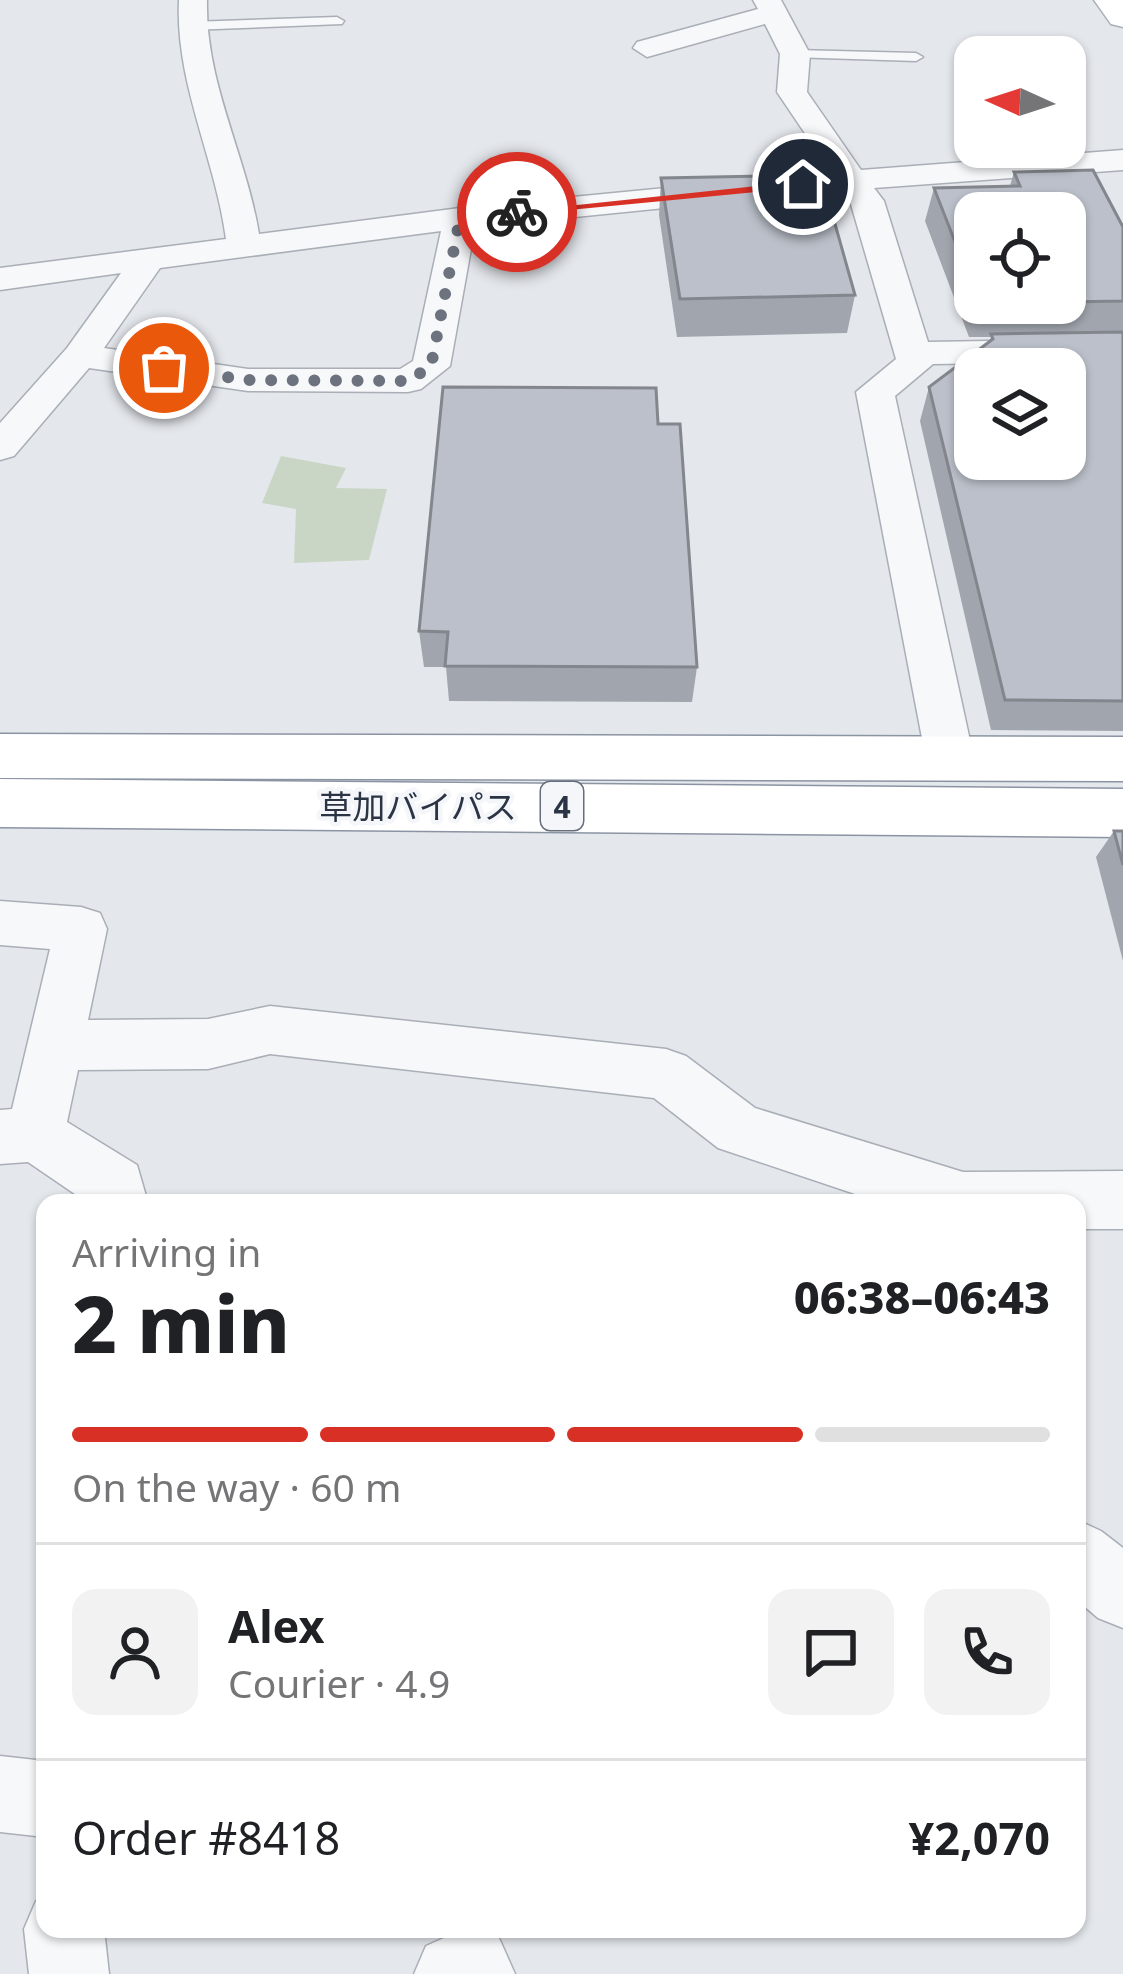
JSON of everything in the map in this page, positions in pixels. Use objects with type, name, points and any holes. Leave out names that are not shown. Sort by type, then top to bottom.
[{"type":"main road","points":[[1111,0],[1123,16]]},
{"type":"main road","name":"草加バイパス","points":[[0,756],[1123,759]]},
{"type":"main road","name":"草加バイパス","points":[[0,803],[1123,812]]},
{"type":"street","points":[[647,48],[770,6],[795,54],[792,92],[867,201],[916,362],[875,392],[950,759]]},
{"type":"street","points":[[192,13],[198,84],[235,189],[244,245]]},
{"type":"street","points":[[1086,159],[1123,160]]},
{"type":"street","points":[[0,279],[460,218],[954,167]]},
{"type":"street","points":[[80,356],[248,380],[408,381],[431,366],[460,218]]},
{"type":"street","points":[[0,447],[80,356],[148,259]]},
{"type":"street","points":[[914,352],[1123,350]]},
{"type":"street","points":[[0,923],[81,928],[55,1045],[18,1136],[116,1185],[117,1194]]},
{"type":"street","points":[[55,1045],[208,1044],[270,1030],[666,1074],[738,1129],[941,1194]]},
{"type":"street","points":[[1086,1200],[1123,1200]]},
{"type":"street","points":[[1086,1562],[1123,1592]]},
{"type":"street","points":[[0,1794],[36,1798]]},
{"type":"street","points":[[65,1938],[69,1974]]},
{"type":"street","points":[[454,1974],[471,1966],[475,1974]]},
{"type":"lane","points":[[192,13],[337,21]]},
{"type":"lane","points":[[795,54],[916,57]]},
{"type":"green space","points":[[281,456],[346,468],[336,488],[387,489],[369,560],[294,563],[296,509],[262,503]]},
{"type":"building","points":[[819,167],[855,295],[680,299],[661,178],[767,176],[765,168]]},
{"type":"building","points":[[1093,170],[1123,227],[1123,301],[1086,302],[1086,192],[954,192],[954,239],[934,188],[1020,186],[1014,172]]},
{"type":"building","points":[[1123,332],[1123,701],[1005,700],[929,387],[954,368],[954,480],[1086,480],[1086,348],[981,348],[993,339],[991,334]]},
{"type":"building","points":[[443,387],[656,388],[658,424],[680,424],[697,667],[445,666],[448,632],[419,631]]},
{"type":"building","points":[[1114,831],[1123,831],[1123,865]]},
{"type":"way so far","points":[[164,368],[248,380],[408,381],[431,366],[460,218],[517,212]]},
{"type":"route","points":[[517,212],[803,184]]}]
